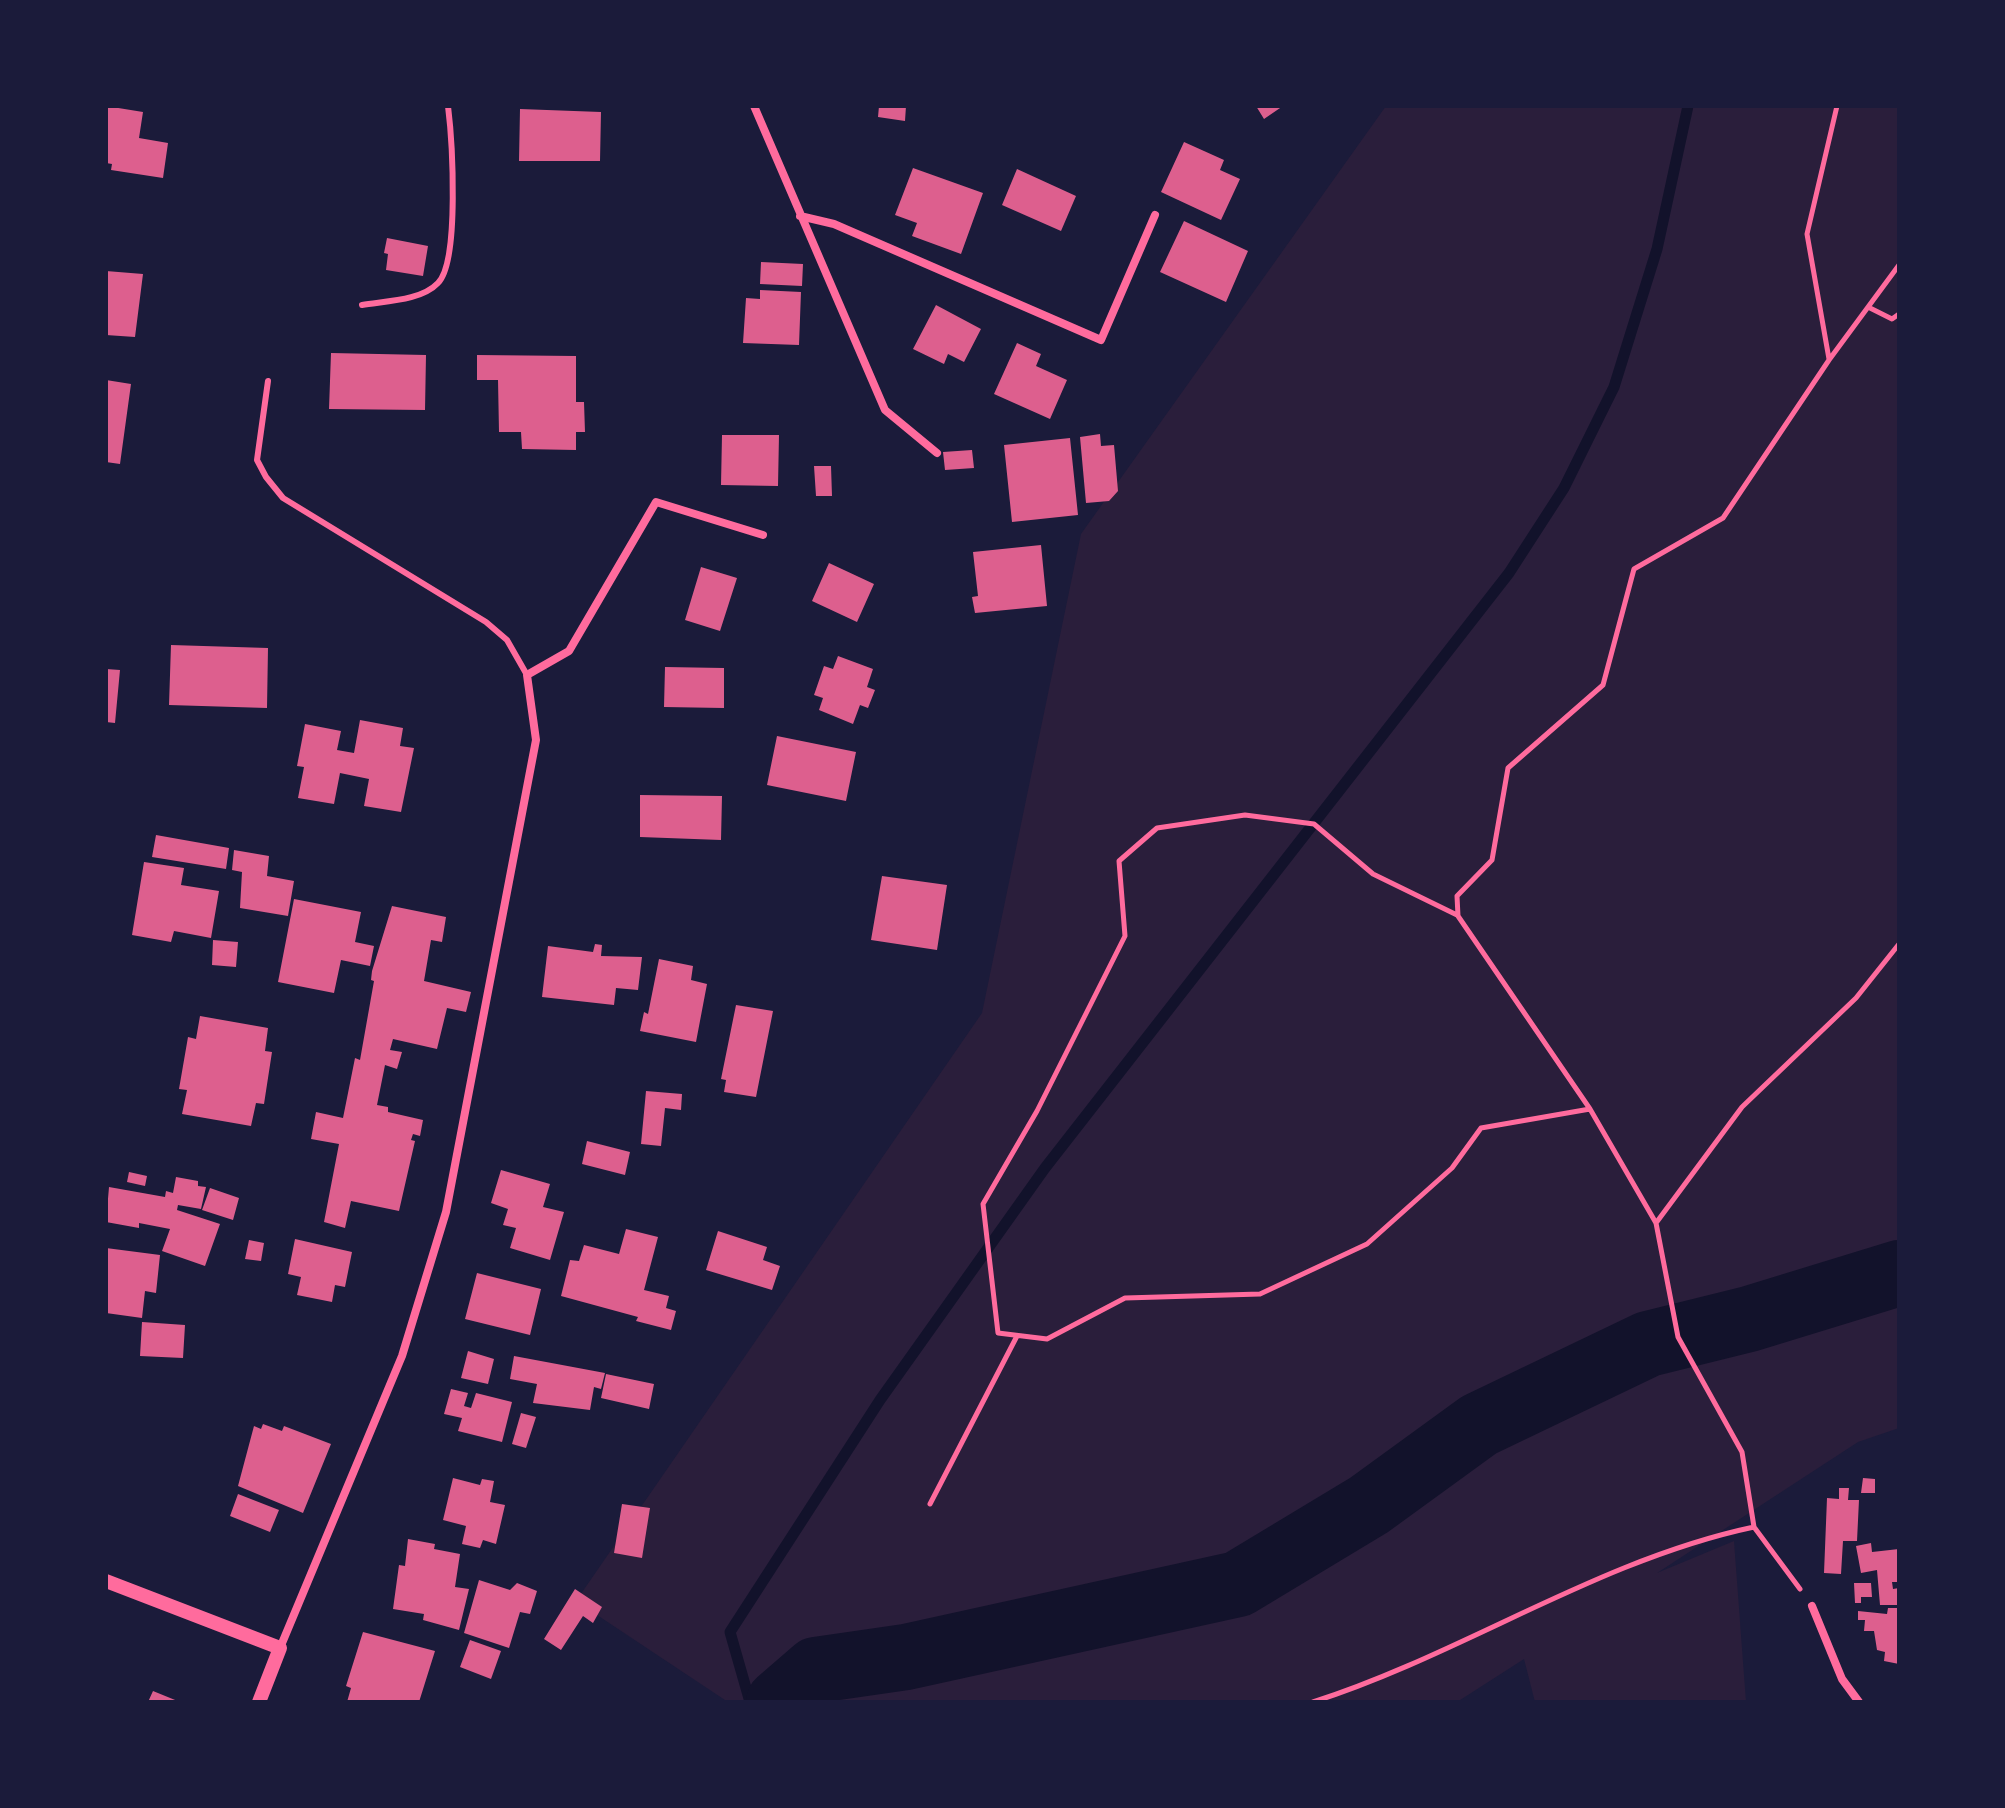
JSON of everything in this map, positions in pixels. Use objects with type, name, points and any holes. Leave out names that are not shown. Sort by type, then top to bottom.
[{"type":"street","points":[[754,106],[885,410],[937,453]]},
{"type":"street","points":[[800,216],[834,224],[1101,340],[1155,215]]},
{"type":"street","points":[[259,1702],[402,1356],[446,1212],[536,740],[527,675],[569,651],[656,502],[763,535]]},
{"type":"street","points":[[106,1581],[280,1648]]},
{"type":"street","points":[[1812,1606],[1842,1679],[1859,1702]]},
{"type":"lane","points":[[362,305],[413,297],[439,283],[450,259],[453,148],[448,106]]},
{"type":"lane","points":[[268,381],[257,460],[283,498],[486,622],[507,640],[527,675]]},
{"type":"path","points":[[1829,360],[1807,234],[1837,106]]},
{"type":"path","points":[[1458,916],[1457,896],[1492,860],[1508,768],[1603,685],[1634,569],[1723,518],[1829,360],[1899,265]]},
{"type":"path","points":[[1870,308],[1892,319],[1899,314]]},
{"type":"path","points":[[1590,1109],[1481,1128],[1452,1168],[1367,1244],[1260,1294],[1125,1298],[1047,1339],[998,1333],[983,1204],[1037,1111],[1125,936],[1119,861],[1157,828],[1245,815],[1314,824],[1373,874],[1458,916],[1590,1109],[1656,1223],[1678,1337],[1742,1452],[1754,1527],[1812,1606]]},
{"type":"path","points":[[1656,1223],[1742,1107],[1856,998],[1899,944]]},
{"type":"path","points":[[930,1504],[1017,1336]]},
{"type":"path","points":[[1313,1702],[1361,1687],[1534,1606],[1700,1539],[1754,1527]]},
{"type":"shaded area","points":[[1386,106],[1899,106],[1899,1428],[1858,1442],[1657,1573],[1734,1541],[1746,1702],[1535,1702],[1524,1659],[1457,1702],[728,1702],[576,1601],[982,1013],[1081,534]]},
{"type":"building","points":[[106,106],[143,112],[139,138],[168,143],[163,178],[111,170],[112,164],[106,163]]},
{"type":"building","points":[[879,106],[906,106],[905,121],[878,117]]},
{"type":"building","points":[[1256,106],[1283,106],[1264,119]]},
{"type":"building","points":[[520,109],[601,112],[600,161],[519,161]]},
{"type":"building","points":[[1184,142],[1224,160],[1220,170],[1240,179],[1221,220],[1161,192]]},
{"type":"building","points":[[913,168],[983,193],[961,254],[912,236],[917,223],[895,215]]},
{"type":"building","points":[[1017,169],[1076,196],[1061,231],[1002,205]]},
{"type":"building","points":[[1184,221],[1248,251],[1226,302],[1160,272]]},
{"type":"building","points":[[387,238],[428,246],[423,276],[386,270],[388,254],[384,253]]},
{"type":"building","points":[[761,262],[803,264],[802,286],[760,284]]},
{"type":"building","points":[[106,271],[143,274],[135,337],[106,335]]},
{"type":"building","points":[[760,290],[801,292],[799,345],[743,343],[746,298],[760,299]]},
{"type":"building","points":[[936,305],[981,329],[964,362],[948,354],[944,364],[913,349]]},
{"type":"building","points":[[1017,343],[1041,354],[1036,366],[1067,380],[1050,419],[994,394]]},
{"type":"building","points":[[331,353],[426,355],[425,410],[329,409]]},
{"type":"building","points":[[477,355],[576,356],[576,402],[584,402],[585,432],[576,432],[576,450],[522,449],[521,432],[499,432],[498,380],[477,380]]},
{"type":"building","points":[[106,380],[131,384],[120,464],[106,462]]},
{"type":"building","points":[[1100,434],[1101,446],[1114,445],[1118,491],[1109,501],[1086,503],[1080,437]]},
{"type":"building","points":[[722,435],[779,435],[778,486],[721,485]]},
{"type":"building","points":[[1070,438],[1078,515],[1012,522],[1004,445]]},
{"type":"building","points":[[972,450],[974,468],[945,470],[943,452]]},
{"type":"building","points":[[814,466],[831,466],[832,496],[816,496]]},
{"type":"building","points":[[1041,545],[1047,606],[975,613],[972,597],[978,596],[973,552]]},
{"type":"building","points":[[829,563],[874,584],[857,622],[812,601]]},
{"type":"building","points":[[701,567],[737,578],[720,631],[685,620]]},
{"type":"building","points":[[171,645],[268,648],[267,708],[169,705]]},
{"type":"building","points":[[838,656],[873,669],[867,687],[875,690],[868,708],[860,705],[853,724],[819,710],[823,698],[814,695],[824,666],[833,669]]},
{"type":"building","points":[[665,667],[724,668],[724,708],[664,707]]},
{"type":"building","points":[[106,669],[120,670],[115,723],[106,722]]},
{"type":"building","points":[[360,720],[403,728],[400,746],[414,748],[401,812],[364,806],[369,779],[340,773],[334,804],[298,798],[304,767],[297,766],[305,724],[341,731],[337,750],[354,753]]},
{"type":"building","points":[[777,736],[856,752],[846,801],[767,785]]},
{"type":"building","points":[[640,795],[722,796],[721,840],[640,837]]},
{"type":"building","points":[[156,835],[229,848],[226,869],[152,857]]},
{"type":"building","points":[[234,850],[269,856],[267,876],[294,881],[288,916],[240,908],[242,872],[232,870]]},
{"type":"building","points":[[144,862],[184,868],[181,885],[219,891],[211,938],[174,931],[171,942],[132,935]]},
{"type":"building","points":[[882,876],[947,885],[937,950],[871,940]]},
{"type":"building","points":[[294,899],[361,912],[355,942],[374,946],[370,966],[341,960],[334,993],[278,982]]},
{"type":"building","points":[[392,906],[446,917],[442,942],[431,940],[424,981],[471,992],[466,1012],[447,1008],[437,1049],[393,1039],[390,1050],[402,1052],[397,1069],[385,1065],[377,1105],[388,1107],[388,1112],[423,1120],[420,1136],[413,1134],[411,1140],[415,1141],[399,1211],[351,1201],[345,1228],[324,1222],[339,1144],[311,1139],[316,1112],[343,1118],[355,1058],[360,1060],[374,981],[371,980],[372,971]]},
{"type":"building","points":[[213,940],[238,942],[236,967],[212,965]]},
{"type":"building","points":[[595,944],[602,945],[601,956],[642,957],[638,990],[616,988],[614,1005],[542,997],[548,946],[593,952]]},
{"type":"building","points":[[659,959],[693,966],[691,980],[707,984],[696,1042],[640,1031],[644,1012],[648,1014]]},
{"type":"building","points":[[736,1005],[773,1011],[756,1097],[724,1092],[726,1080],[721,1079]]},
{"type":"building","points":[[200,1016],[268,1028],[265,1051],[272,1052],[264,1104],[256,1103],[251,1126],[182,1114],[187,1090],[179,1089],[188,1037],[196,1039]]},
{"type":"building","points":[[646,1091],[682,1094],[681,1110],[665,1108],[661,1146],[641,1144]]},
{"type":"building","points":[[587,1141],[630,1152],[625,1175],[582,1164]]},
{"type":"building","points":[[501,1170],[550,1184],[543,1207],[564,1212],[550,1260],[510,1248],[516,1228],[503,1225],[508,1209],[491,1203]]},
{"type":"building","points":[[129,1172],[147,1176],[145,1186],[127,1182]]},
{"type":"building","points":[[176,1177],[198,1181],[198,1186],[206,1187],[201,1209],[178,1205],[177,1210],[220,1224],[205,1266],[162,1251],[170,1229],[139,1223],[139,1228],[106,1222],[109,1187],[165,1197],[166,1191],[173,1193]]},
{"type":"building","points":[[210,1188],[239,1198],[233,1220],[202,1210]]},
{"type":"building","points":[[626,1229],[658,1237],[644,1290],[669,1296],[666,1308],[676,1311],[671,1330],[636,1321],[638,1317],[561,1296],[570,1260],[579,1261],[584,1245],[619,1254]]},
{"type":"building","points":[[718,1231],[767,1247],[763,1260],[780,1266],[772,1290],[706,1270]]},
{"type":"building","points":[[295,1239],[352,1252],[345,1287],[335,1285],[332,1302],[297,1295],[301,1277],[288,1274]]},
{"type":"building","points":[[249,1240],[264,1243],[261,1261],[245,1259]]},
{"type":"building","points":[[106,1248],[160,1255],[156,1293],[145,1291],[142,1318],[106,1313]]},
{"type":"building","points":[[477,1273],[541,1289],[530,1335],[465,1319]]},
{"type":"building","points":[[142,1322],[185,1325],[183,1358],[140,1356]]},
{"type":"building","points":[[468,1351],[494,1359],[488,1384],[461,1378]]},
{"type":"building","points":[[514,1356],[605,1373],[601,1389],[594,1387],[590,1410],[533,1403],[537,1384],[510,1379]]},
{"type":"building","points":[[606,1374],[654,1384],[649,1409],[601,1398]]},
{"type":"building","points":[[451,1389],[468,1393],[464,1406],[471,1408],[476,1393],[512,1402],[502,1442],[458,1431],[462,1418],[444,1414]]},
{"type":"building","points":[[521,1413],[536,1417],[526,1448],[512,1444]]},
{"type":"building","points":[[263,1424],[282,1431],[284,1426],[331,1444],[303,1513],[238,1486],[254,1426],[261,1429]]},
{"type":"building","points":[[453,1478],[480,1485],[482,1479],[494,1481],[490,1502],[505,1505],[496,1544],[483,1540],[480,1548],[462,1544],[466,1526],[443,1520]]},
{"type":"building","points":[[1863,1478],[1875,1479],[1875,1493],[1861,1493]]},
{"type":"building","points":[[1839,1488],[1849,1488],[1848,1500],[1859,1500],[1857,1541],[1843,1541],[1841,1574],[1824,1573],[1827,1498],[1839,1499]]},
{"type":"building","points":[[238,1494],[279,1510],[270,1532],[230,1516]]},
{"type":"building","points":[[622,1504],[650,1508],[642,1558],[614,1553]]},
{"type":"building","points":[[408,1539],[435,1544],[434,1549],[460,1554],[455,1587],[469,1589],[459,1630],[423,1620],[424,1614],[393,1609],[399,1565],[405,1566]]},
{"type":"building","points":[[1871,1543],[1872,1552],[1899,1549],[1899,1582],[1892,1582],[1893,1589],[1899,1588],[1899,1605],[1880,1605],[1877,1570],[1861,1573],[1856,1546]]},
{"type":"building","points":[[479,1580],[510,1590],[517,1583],[537,1591],[530,1614],[520,1612],[509,1648],[464,1633]]},
{"type":"building","points":[[1854,1583],[1871,1583],[1872,1597],[1861,1597],[1861,1603],[1855,1603]]},
{"type":"building","points":[[575,1589],[602,1607],[593,1623],[583,1616],[561,1650],[544,1639]]},
{"type":"building","points":[[1888,1608],[1899,1608],[1899,1664],[1884,1661],[1885,1652],[1877,1650],[1874,1631],[1864,1631],[1865,1620],[1858,1620],[1858,1611],[1887,1614]]},
{"type":"building","points":[[363,1632],[435,1651],[419,1702],[347,1702],[351,1688],[346,1686]]},
{"type":"building","points":[[470,1640],[501,1651],[491,1679],[460,1667]]},
{"type":"building","points":[[153,1691],[180,1702],[148,1702]]},
{"type":"waterway","points":[[750,1702],[730,1632],[880,1400],[1045,1168],[1509,573],[1564,488],[1614,387],[1657,249],[1688,106]]},
{"type":"waterway","points":[[779,1702],[816,1670],[906,1657],[1238,1584],[1369,1505],[1479,1425],[1648,1344],[1749,1319],[1899,1273]]}]
